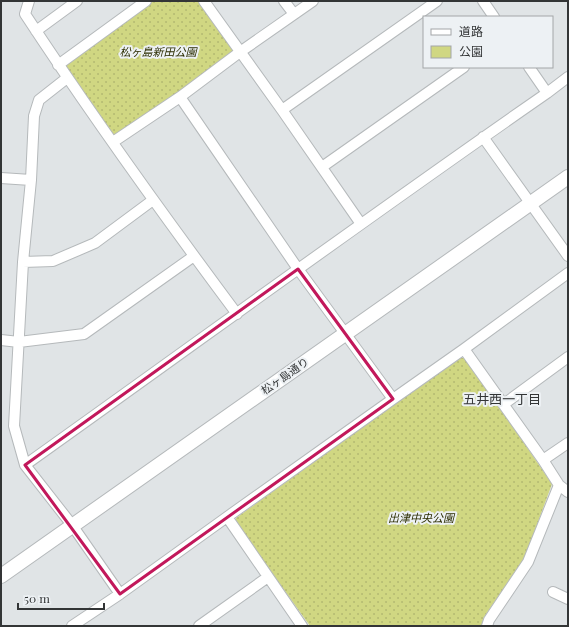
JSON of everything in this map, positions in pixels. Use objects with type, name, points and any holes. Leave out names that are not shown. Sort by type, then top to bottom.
[{"type":"street","points":[[29,1],[24,14],[153,200],[237,314]]},
{"type":"street","points":[[36,31],[77,1]]},
{"type":"street","points":[[58,65],[146,1]]},
{"type":"street","points":[[204,1],[361,224]]},
{"type":"street","points":[[284,1],[294,14]]},
{"type":"street","points":[[112,142],[180,98],[240,52],[313,1]]},
{"type":"street","points":[[282,110],[437,1]]},
{"type":"street","points":[[483,1],[493,16]]},
{"type":"street","points":[[322,167],[463,68]]},
{"type":"street","points":[[530,68],[547,93]]},
{"type":"street","points":[[25,465],[568,77]]},
{"type":"street","points":[[67,78],[39,100],[34,116],[31,180],[23,262],[14,426],[25,465],[72,525],[120,594]]},
{"type":"street","points":[[180,98],[298,269],[393,399]]},
{"type":"street","points":[[483,137],[568,256]]},
{"type":"street","name":"松ヶ島通り","points":[[1,576],[568,177]]},
{"type":"street","points":[[1,178],[31,180]]},
{"type":"street","points":[[23,262],[53,261],[95,243],[153,200]]},
{"type":"street","points":[[1,340],[19,342],[84,334],[194,256]]},
{"type":"street","points":[[72,626],[120,594],[464,350],[568,274]]},
{"type":"street","points":[[464,350],[504,404],[559,485],[568,492]]},
{"type":"street","points":[[504,404],[568,357]]},
{"type":"street","points":[[543,460],[568,443]]},
{"type":"street","points":[[487,626],[489,620],[528,562],[559,485]]},
{"type":"street","points":[[228,517],[302,626]]},
{"type":"street","points":[[199,626],[268,577]]},
{"type":"street","points":[[553,592],[568,599]]},
{"type":"highlighted area","points":[[298,269],[393,399],[120,594],[25,465]]},
{"type":"green space","name":"松ヶ島新田公園","points":[[146,1],[204,1],[240,52],[113,142],[58,65]]},
{"type":"green space","name":"出津中央公園","points":[[459,358],[466,358],[552,484],[525,557],[484,617],[481,626],[310,626],[236,523],[236,518]]},
{"type":"district","name":"五井西一丁目","points":[[502,399]]}]
